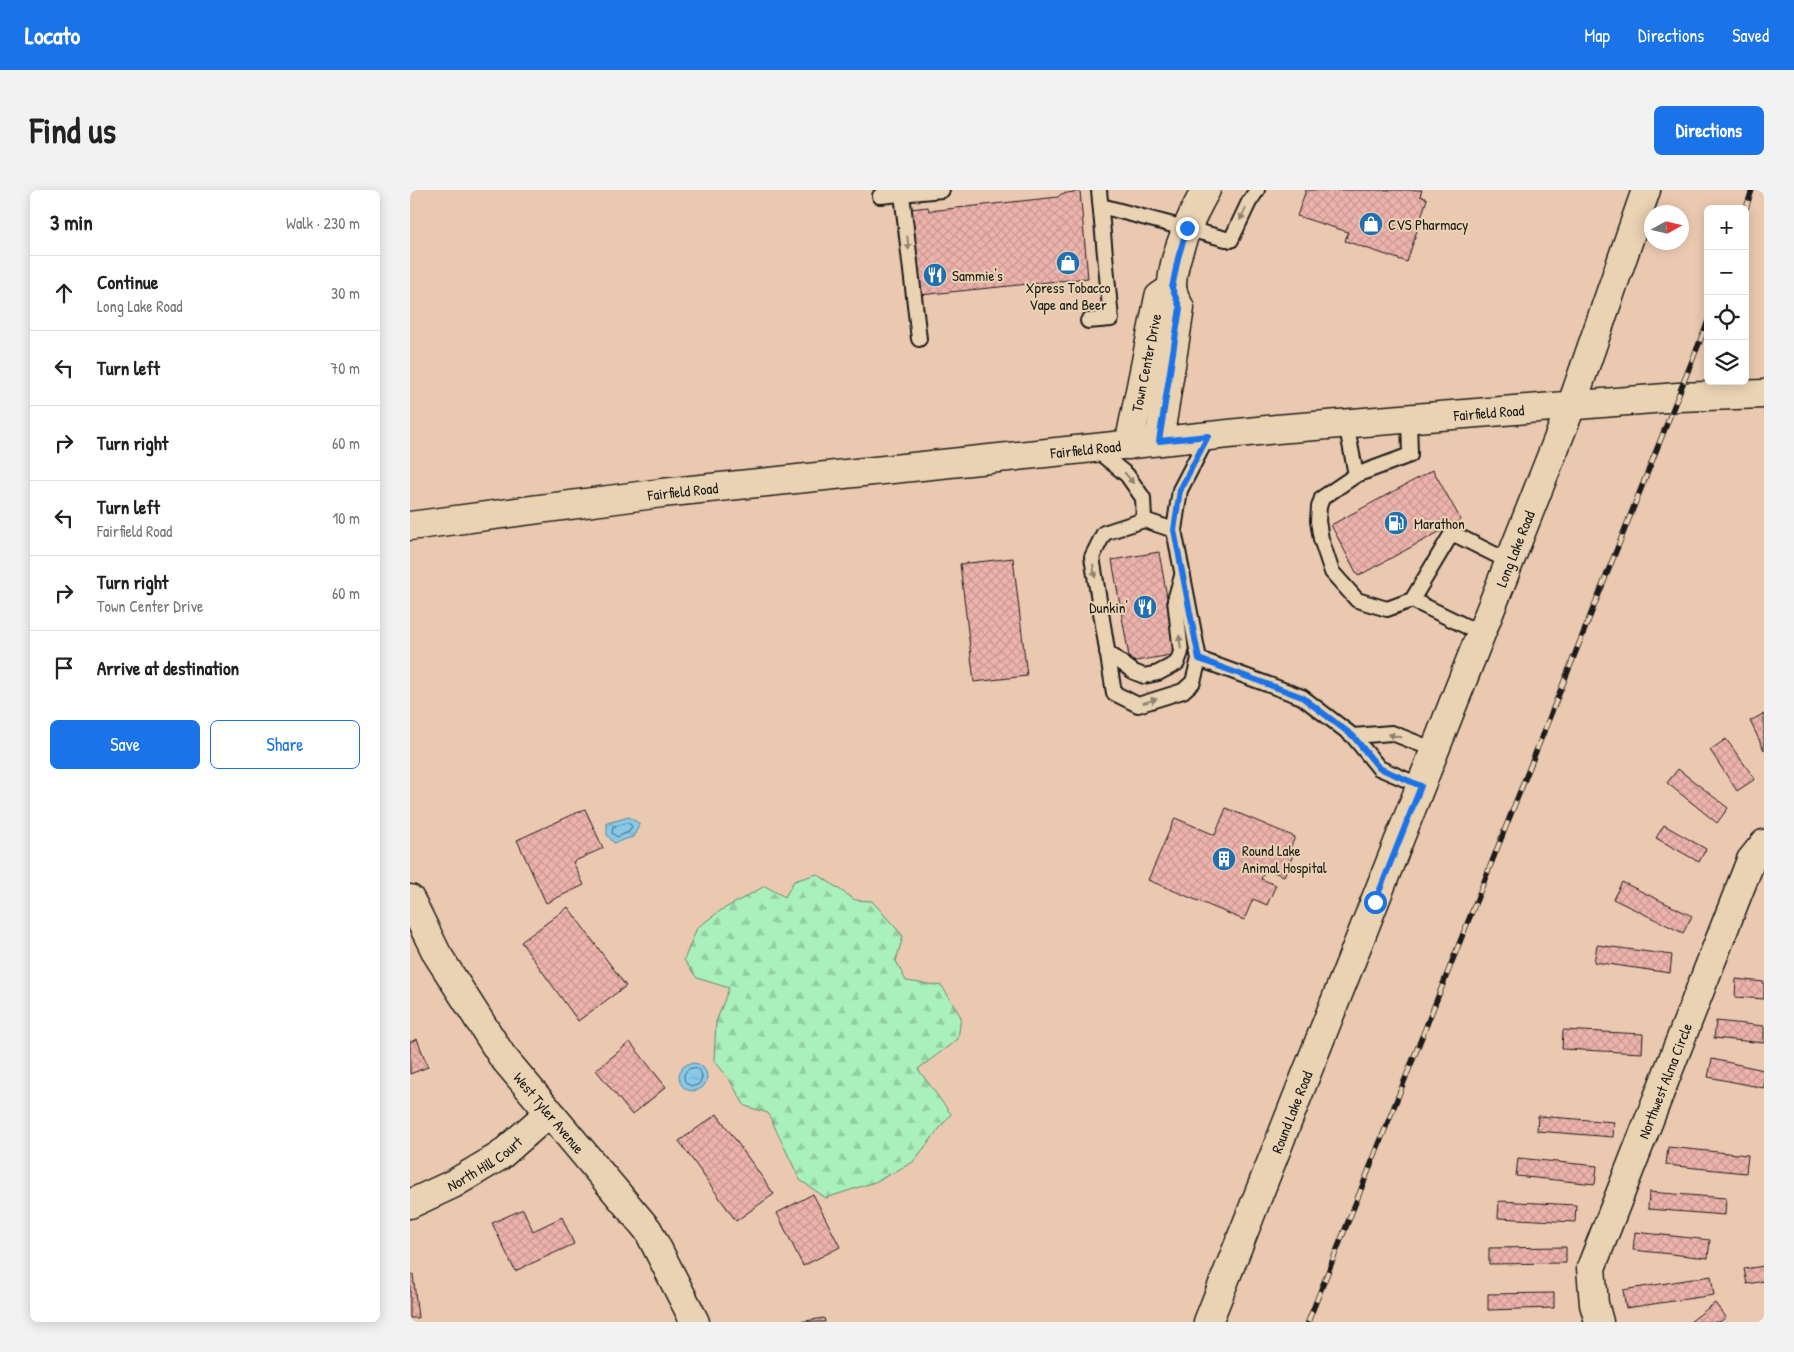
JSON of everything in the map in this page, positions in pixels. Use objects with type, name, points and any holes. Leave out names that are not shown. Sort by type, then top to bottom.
[{"type":"street","name":"Town Center Drive","points":[[1159,441],[1180,308],[1172,288],[1187,228],[1206,190]]},
{"type":"street","name":"Long Lake Road","points":[[1375,902],[1572,404],[1646,190]]},
{"type":"street","name":"Town Center Drive","points":[[1129,444],[1159,297],[1172,288]]},
{"type":"street","name":"Fairfield Road","points":[[410,526],[662,493],[1208,436],[1572,404],[1764,394]]},
{"type":"street","name":"Northwest Alma Circle","points":[[1600,1322],[1594,1304],[1591,1268],[1751,860],[1764,844]]},
{"type":"street","name":"West Tyler Avenue","points":[[410,899],[437,954],[502,1056],[648,1230],[694,1322]]},
{"type":"street","name":"Round Lake Road","points":[[1208,1322],[1375,902]]},
{"type":"street","name":"North Hill Court","points":[[410,1204],[453,1184],[500,1156],[550,1112]]},
{"type":"lane","points":[[880,196],[942,190]]},
{"type":"lane","points":[[1088,321],[1111,319],[1100,190]]},
{"type":"lane","points":[[1101,206],[1228,239],[1258,190]]},
{"type":"lane","points":[[902,194],[918,339]]},
{"type":"lane","points":[[1409,418],[1410,455],[1356,475],[1322,498],[1318,521],[1321,539],[1332,572],[1357,600],[1387,609],[1412,600],[1452,533],[1510,562]]},
{"type":"lane","points":[[1346,423],[1356,475]]},
{"type":"lane","points":[[1174,530],[1144,520],[1104,533],[1092,557],[1114,693],[1138,704],[1183,691],[1193,682],[1199,659],[1174,530],[1180,490],[1208,436]]},
{"type":"lane","points":[[1093,448],[1127,475],[1133,483],[1143,498],[1144,520]]},
{"type":"lane","points":[[1107,652],[1134,672],[1144,676],[1158,674],[1177,663],[1181,652],[1175,600],[1183,573]]},
{"type":"lane","points":[[1412,600],[1482,634]]},
{"type":"lane","points":[[1199,659],[1302,697],[1353,736],[1379,768],[1421,786]]},
{"type":"lane","points":[[1353,736],[1392,733],[1435,750]]},
{"type":"green space","points":[[817,874],[855,900],[872,901],[903,936],[896,961],[906,981],[942,986],[961,1017],[958,1039],[918,1069],[951,1114],[913,1162],[875,1182],[826,1198],[800,1180],[768,1113],[745,1106],[729,1079],[714,1060],[716,1022],[729,988],[697,978],[684,960],[697,928],[720,911],[765,886],[785,897],[794,881]]},
{"type":"water","points":[[629,817],[640,824],[633,837],[614,843],[607,835],[607,823]]},
{"type":"water","points":[[693,1063],[703,1067],[707,1077],[703,1087],[693,1091],[683,1087],[679,1077],[683,1067]]},
{"type":"building","name":"CVS Pharmacy","points":[[1306,190],[1422,190],[1420,196],[1427,199],[1407,262],[1345,241],[1348,232],[1297,216]]},
{"type":"building","points":[[1080,191],[1088,278],[920,295],[910,209],[928,207],[929,211],[1058,197],[1061,194]]},
{"type":"building","points":[[1433,470],[1461,520],[1358,576],[1331,525]]},
{"type":"building","name":"Dunkin'","points":[[1159,552],[1177,654],[1130,662],[1112,560]]},
{"type":"building","points":[[1013,558],[1027,676],[974,682],[960,564]]},
{"type":"building","points":[[1763,714],[1764,716],[1764,750],[1750,721]]},
{"type":"building","points":[[1726,739],[1755,779],[1737,791],[1710,750]]},
{"type":"building","points":[[1678,769],[1728,808],[1717,823],[1667,783]]},
{"type":"building","name":"Round Lake Animal Hospital","points":[[1226,808],[1295,837],[1289,851],[1294,853],[1284,876],[1258,866],[1257,869],[1264,872],[1261,879],[1276,885],[1267,905],[1253,899],[1244,920],[1148,880],[1175,818],[1215,835]]},
{"type":"building","points":[[585,809],[603,848],[573,862],[584,885],[546,903],[517,840]]},
{"type":"building","points":[[1664,825],[1706,849],[1699,862],[1656,838]]},
{"type":"building","points":[[1622,882],[1692,916],[1683,933],[1613,899]]},
{"type":"building","points":[[568,907],[626,986],[578,1021],[521,942]]},
{"type":"building","points":[[1597,945],[1672,955],[1670,973],[1594,962]]},
{"type":"building","points":[[1736,979],[1764,982],[1764,999],[1735,997]]},
{"type":"building","points":[[1716,1021],[1764,1026],[1764,1043],[1714,1038]]},
{"type":"building","points":[[1563,1030],[1643,1034],[1642,1053],[1562,1049]]},
{"type":"building","points":[[417,1039],[428,1067],[410,1074],[410,1042]]},
{"type":"building","points":[[630,1042],[666,1087],[632,1115],[596,1070]]},
{"type":"building","points":[[1712,1059],[1764,1070],[1764,1088],[1708,1077]]},
{"type":"building","points":[[717,1114],[774,1194],[736,1221],[679,1141]]},
{"type":"building","points":[[1538,1116],[1614,1122],[1613,1137],[1537,1131]]},
{"type":"building","points":[[1668,1147],[1748,1155],[1746,1173],[1666,1165]]},
{"type":"building","points":[[1518,1158],[1597,1166],[1595,1184],[1516,1176]]},
{"type":"building","points":[[1649,1192],[1726,1198],[1725,1215],[1648,1209]]},
{"type":"building","points":[[813,1194],[840,1247],[803,1266],[777,1213]]},
{"type":"building","points":[[1499,1201],[1576,1205],[1575,1222],[1498,1218]]},
{"type":"building","points":[[523,1209],[533,1231],[562,1217],[574,1244],[515,1271],[492,1223]]},
{"type":"building","points":[[1635,1232],[1710,1240],[1708,1258],[1633,1250]]},
{"type":"building","points":[[1566,1247],[1566,1263],[1489,1264],[1489,1248]]},
{"type":"building","points":[[1764,1266],[1764,1281],[1747,1284],[1744,1269]]},
{"type":"building","points":[[413,1274],[418,1318],[410,1318],[410,1275]]},
{"type":"building","points":[[1711,1276],[1714,1295],[1626,1308],[1623,1290]]},
{"type":"building","points":[[1554,1293],[1554,1308],[1488,1310],[1488,1294]]},
{"type":"building","points":[[1715,1303],[1726,1317],[1720,1322],[1690,1322]]},
{"type":"building","points":[[824,1318],[825,1322],[799,1322]]},
{"type":"railway","points":[[1747,205],[1752,190]]},
{"type":"railway","points":[[1308,1322],[1704,331]]},
{"type":"place","name":"CVS Pharmacy","points":[[1371,224]]},
{"type":"place","name":"Xpress Tobacco Vape and Beer","points":[[1068,263]]},
{"type":"place","name":"Sammie's","points":[[935,275]]},
{"type":"place","name":"Marathon","points":[[1396,523]]},
{"type":"place","name":"Dunkin'","points":[[1145,607]]},
{"type":"place","name":"Round Lake Animal Hospital","points":[[1224,859]]},
{"type":"route","points":[[1187,228],[1174,273],[1172,288],[1180,308],[1159,441],[1208,436],[1180,490],[1174,530],[1199,659],[1302,697],[1353,736],[1379,768],[1421,786],[1375,902]]}]
